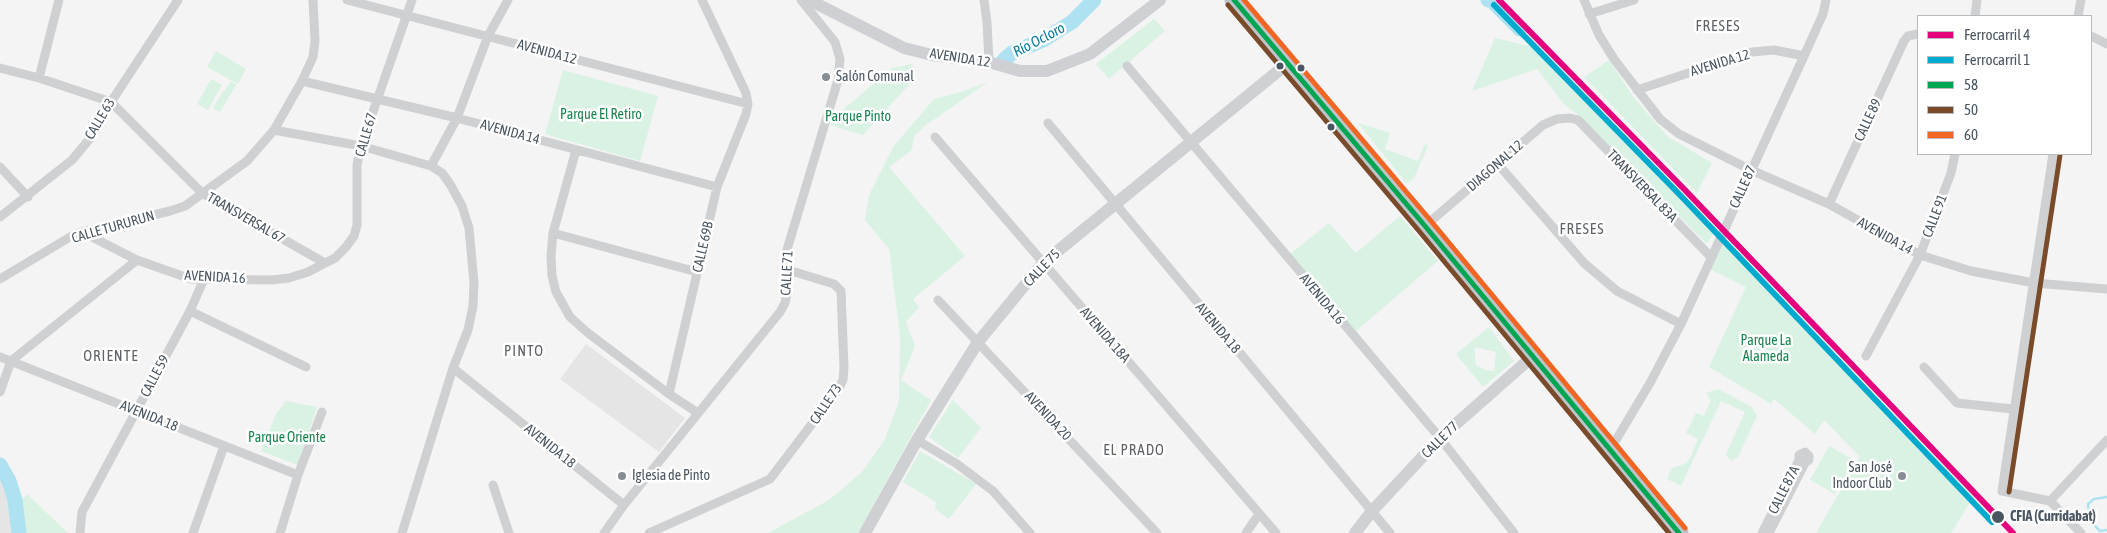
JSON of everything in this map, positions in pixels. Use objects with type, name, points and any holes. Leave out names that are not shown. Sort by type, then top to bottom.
[{"type":"highway","points":[[1234,0],[1425,226],[1679,533]]},
{"type":"street","points":[[39,78],[59,0]]},
{"type":"street","name":"CALLE 63","points":[[0,217],[72,160],[92,136],[111,102],[178,0]]},
{"type":"street","name":"CALLE TURURUN","points":[[0,279],[70,237],[82,232],[185,206],[247,162],[274,130],[302,81],[315,50],[313,0]]},
{"type":"street","name":"AVENIDA 12","points":[[347,0],[748,104]]},
{"type":"street","name":"CALLE 67","points":[[325,263],[335,258],[346,247],[355,230],[358,214],[357,165],[361,146],[412,0]]},
{"type":"street","points":[[431,166],[457,118],[488,36],[508,0]]},
{"type":"street","points":[[702,0],[746,92],[748,104]]},
{"type":"street","name":"CALLE 71","points":[[604,533],[624,505],[780,312],[787,294],[785,269],[790,236],[840,70],[840,59],[835,42],[801,0]]},
{"type":"street","name":"AVENIDA 12","points":[[809,0],[904,48],[989,62],[1020,71],[1047,71],[1072,63],[1090,54],[1160,0]]},
{"type":"street","points":[[984,0],[989,62]]},
{"type":"street","name":"AVENIDA 14","points":[[1584,0],[1589,14],[1614,59],[1660,119],[1679,134],[1751,170],[1829,204],[1920,255],[1971,271],[2034,283],[2107,289]]},
{"type":"street","points":[[1589,14],[1634,0]]},
{"type":"street","name":"CALLE 87","points":[[1610,450],[1646,391],[1681,324],[1823,14],[1826,0]]},
{"type":"street","points":[[1975,15],[1977,0]]},
{"type":"street","points":[[2078,15],[2081,0]]},
{"type":"street","name":"CALLE 89","points":[[1829,204],[1904,41],[1908,36],[1917,34]]},
{"type":"street","points":[[2092,36],[2107,44]]},
{"type":"street","name":"AVENIDA 12","points":[[1637,90],[1752,52],[1774,50],[1804,56]]},
{"type":"street","name":"CALLE 75","points":[[867,532],[916,440],[978,342],[1043,263],[1288,62]]},
{"type":"street","name":"AVENIDA 16","points":[[1127,66],[1440,438],[1514,533]]},
{"type":"street","points":[[0,68],[39,78],[111,102]]},
{"type":"street","name":"AVENIDA 14","points":[[302,81],[457,118],[717,187]]},
{"type":"street","name":"TRANSVERSAL 67","points":[[111,102],[202,193],[325,263]]},
{"type":"street","name":"CALLE 69B","points":[[669,394],[717,187],[746,114],[748,104]]},
{"type":"street","name":"DIAGONAL 12","points":[[1425,226],[1543,125],[1556,119],[1570,118]]},
{"type":"street","name":"TRANSVERSAL 83A","points":[[1570,118],[1578,120],[1711,257]]},
{"type":"street","name":"AVENIDA 18","points":[[1048,123],[1390,533]]},
{"type":"street","points":[[274,130],[361,146],[431,166],[442,173],[462,206],[469,228],[474,283],[473,306],[468,330],[453,368],[402,533]]},
{"type":"street","name":"AVENIDA 18A","points":[[935,137],[1276,533]]},
{"type":"street","points":[[576,150],[553,233],[552,276],[560,302],[570,317],[588,332],[669,394],[698,413]]},
{"type":"street","name":"CALLE 91","points":[[1866,356],[1920,255],[1951,173],[1955,155]]},
{"type":"street","points":[[2054,155],[2013,409],[2002,491],[2050,501],[2081,533]]},
{"type":"street","points":[[1497,163],[1584,263],[1617,291],[1681,324]]},
{"type":"street","points":[[0,167],[28,196]]},
{"type":"street","name":"AVENIDA 16","points":[[82,232],[137,260],[190,279],[289,278],[308,272],[325,263]]},
{"type":"street","points":[[553,233],[697,272]]},
{"type":"street","points":[[0,392],[11,361],[137,260]]},
{"type":"street","name":"CALLE 73","points":[[649,533],[770,479],[838,391],[843,380],[844,367],[842,297],[838,286],[785,269]]},
{"type":"street","name":"CALLE 59","points":[[80,529],[82,512],[190,311],[204,279]]},
{"type":"street","name":"AVENIDA 20","points":[[938,300],[1157,533]]},
{"type":"street","points":[[190,311],[306,368]]},
{"type":"street","name":"CALLE 77","points":[[1355,533],[1372,511],[1440,438],[1533,356]]},
{"type":"street","name":"AVENIDA 18","points":[[0,357],[298,475]]},
{"type":"street","points":[[1924,367],[1958,402],[2013,409]]},
{"type":"street","name":"AVENIDA 18","points":[[453,368],[624,505]]},
{"type":"street","points":[[280,533],[298,475],[322,412]]},
{"type":"street","points":[[916,440],[957,464],[993,491],[1030,533]]},
{"type":"street","points":[[2050,501],[2107,440]]},
{"type":"street","points":[[193,533],[224,446]]},
{"type":"street","points":[[493,485],[509,533]]},
{"type":"street","name":"CALLE 87A","points":[[1762,533],[1786,494],[1769,533]]},
{"type":"street","points":[[1246,533],[1259,514]]},
{"type":"shaded area","points":[[586,344],[685,418],[659,452],[560,379]]},
{"type":"shaded area","points":[[0,478],[9,499],[14,533],[0,533]]},
{"type":"green space","points":[[1154,19],[1165,31],[1109,79],[1096,64]]},
{"type":"green space","points":[[1495,38],[1533,47],[1714,232],[1707,244],[1578,115],[1564,104],[1537,69],[1472,91]]},
{"type":"green space","points":[[216,51],[246,69],[238,84],[207,67]]},
{"type":"green space","points":[[1609,60],[1634,98],[1667,136],[1712,163],[1697,193],[1584,77]]},
{"type":"green space","name":"Parque Pinto","points":[[912,64],[916,77],[863,135],[830,125],[832,119],[892,68]]},
{"type":"green space","name":"Parque El Retiro","points":[[563,70],[658,96],[640,161],[545,134]]},
{"type":"green space","points":[[211,79],[222,85],[208,110],[197,104]]},
{"type":"green space","points":[[231,81],[236,85],[220,112],[213,108],[224,90],[229,93],[225,90]]},
{"type":"green space","points":[[988,82],[926,125],[914,136],[912,150],[889,167],[965,256],[913,299],[919,307],[906,322],[915,346],[901,380],[931,400],[858,533],[768,533],[829,500],[862,472],[885,439],[899,401],[900,336],[889,249],[865,220],[869,195],[893,147],[934,99]]},
{"type":"green space","points":[[1358,123],[1390,133],[1385,149],[1418,161],[1425,144],[1428,146],[1414,178],[1407,184]]},
{"type":"green space","points":[[1400,216],[1438,261],[1356,331],[1290,254],[1329,223],[1356,253]]},
{"type":"green space","name":"Parque La Alameda","points":[[1724,241],[1861,383],[1974,496],[1951,533],[1816,533],[1860,457],[1824,420],[1815,434],[1774,399],[1771,404],[1709,367],[1746,287],[1709,269]]},
{"type":"green space","points":[[1489,327],[1514,361],[1483,387],[1456,354]],"holes":[[[1474,347],[1496,352],[1494,371],[1485,370],[1476,365]]]},
{"type":"green space","points":[[1718,389],[1752,407],[1757,416],[1738,457],[1731,461],[1726,454],[1745,412],[1721,401],[1681,486],[1667,479],[1672,468],[1687,463],[1691,456],[1698,439],[1686,433],[1696,413],[1704,416],[1711,400],[1706,393]]},
{"type":"green space","points":[[953,400],[981,428],[958,458],[929,437]]},
{"type":"green space","name":"Parque Oriente","points":[[286,401],[317,407],[298,465],[261,451],[276,414]]},
{"type":"green space","points":[[1829,446],[1854,460],[1835,494],[1810,480]]},
{"type":"green space","points":[[920,451],[976,484],[949,519],[935,509],[936,502],[903,482]]},
{"type":"green space","points":[[27,494],[68,533],[24,533],[20,503]]},
{"type":"waterway","name":"Río Ocloro","points":[[1004,60],[1012,53],[1045,39],[1072,22],[1094,0]]},
{"type":"waterway","name":"Río Ocloro","points":[[1488,0],[1492,1],[1520,29]]},
{"type":"waterway","name":"Río Ocloro","points":[[0,465],[9,481],[15,500],[19,533]]},
{"type":"waterway","points":[[2107,497],[2094,499],[2088,504],[2090,521],[2100,531],[2107,530]]},
{"type":"rail line","name":"4","points":[[1499,0],[1685,190],[2013,533]]},
{"type":"rail line","name":"1","points":[[1494,5],[1680,195],[1992,522]]},
{"type":"transit line","name":"58","points":[[1234,0],[1425,226],[1679,533]]},
{"type":"transit line","name":"60","points":[[1244,0],[1431,221],[1685,528]]},
{"type":"transit line","name":"50","points":[[1228,5],[1419,231],[1669,533]]},
{"type":"transit line","name":"50","points":[[2009,492],[2060,155]]},
{"type":"place","name":"Salón Comunal","points":[[826,77]]},
{"type":"place","name":"Iglesia de Pinto","points":[[622,476]]},
{"type":"place","name":"San José Indoor Club","points":[[1902,476]]},
{"type":"place","name":"CFIA (Curridabat)","points":[[1998,517]]},
{"type":"district","name":"FRESES","points":[[1718,26]]},
{"type":"district","name":"FRESES","points":[[1582,229]]},
{"type":"district","name":"PINTO","points":[[524,351]]},
{"type":"district","name":"ORIENTE","points":[[111,356]]},
{"type":"district","name":"EL PRADO","points":[[1134,450]]}]
